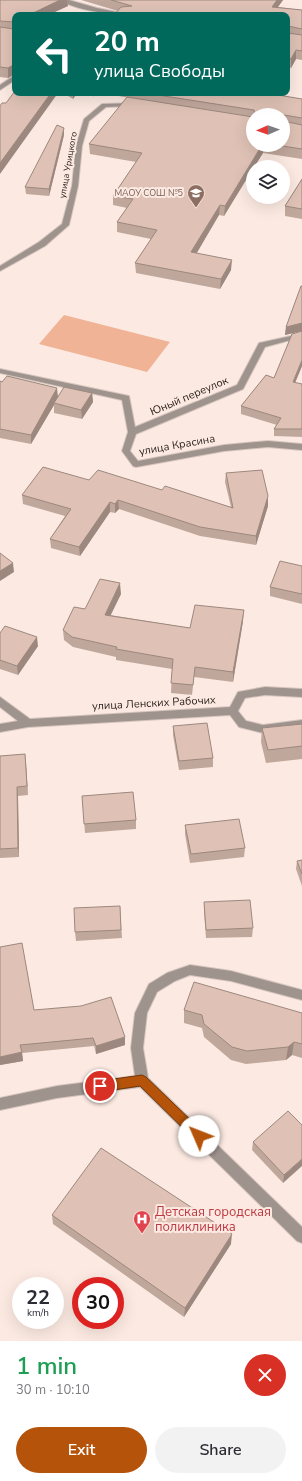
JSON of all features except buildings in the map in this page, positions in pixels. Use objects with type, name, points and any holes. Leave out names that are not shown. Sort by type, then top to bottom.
[{"type":"street","points":[[63,0],[96,10],[109,12]]},
{"type":"street","points":[[0,88],[12,78]]},
{"type":"street","name":"улица Урицкого","points":[[0,269],[42,244],[65,224],[75,186],[79,146],[86,120],[104,105],[126,103],[141,105]]},
{"type":"street","name":"Юный переулок","points":[[132,432],[240,387],[262,345],[293,338],[302,334]]},
{"type":"street","name":"улица Красина","points":[[0,371],[126,398],[132,432],[126,451],[136,464],[224,448],[268,444],[302,447]]},
{"type":"street","points":[[302,693],[265,691],[242,695],[233,711],[243,724],[263,730],[302,724]]},
{"type":"street","points":[[0,702],[28,722]]},
{"type":"street","name":"улица Ленских Рабочих","points":[[0,728],[28,722],[233,711]]},
{"type":"street","points":[[302,994],[231,976],[190,970],[171,977],[153,988],[140,1013],[137,1048],[142,1081],[302,1236]]},
{"type":"street","points":[[0,1104],[57,1092],[142,1081]]},
{"type":"shaded area","points":[[64,315],[170,342],[147,372],[39,344]]},
{"type":"place","name":"МАОУ СОШ №5","points":[[196,208]]},
{"type":"place","name":"Детская городская поликлиника","points":[[142,1234]]},
{"type":"route","points":[[100,1086],[142,1081],[199,1136]]}]
